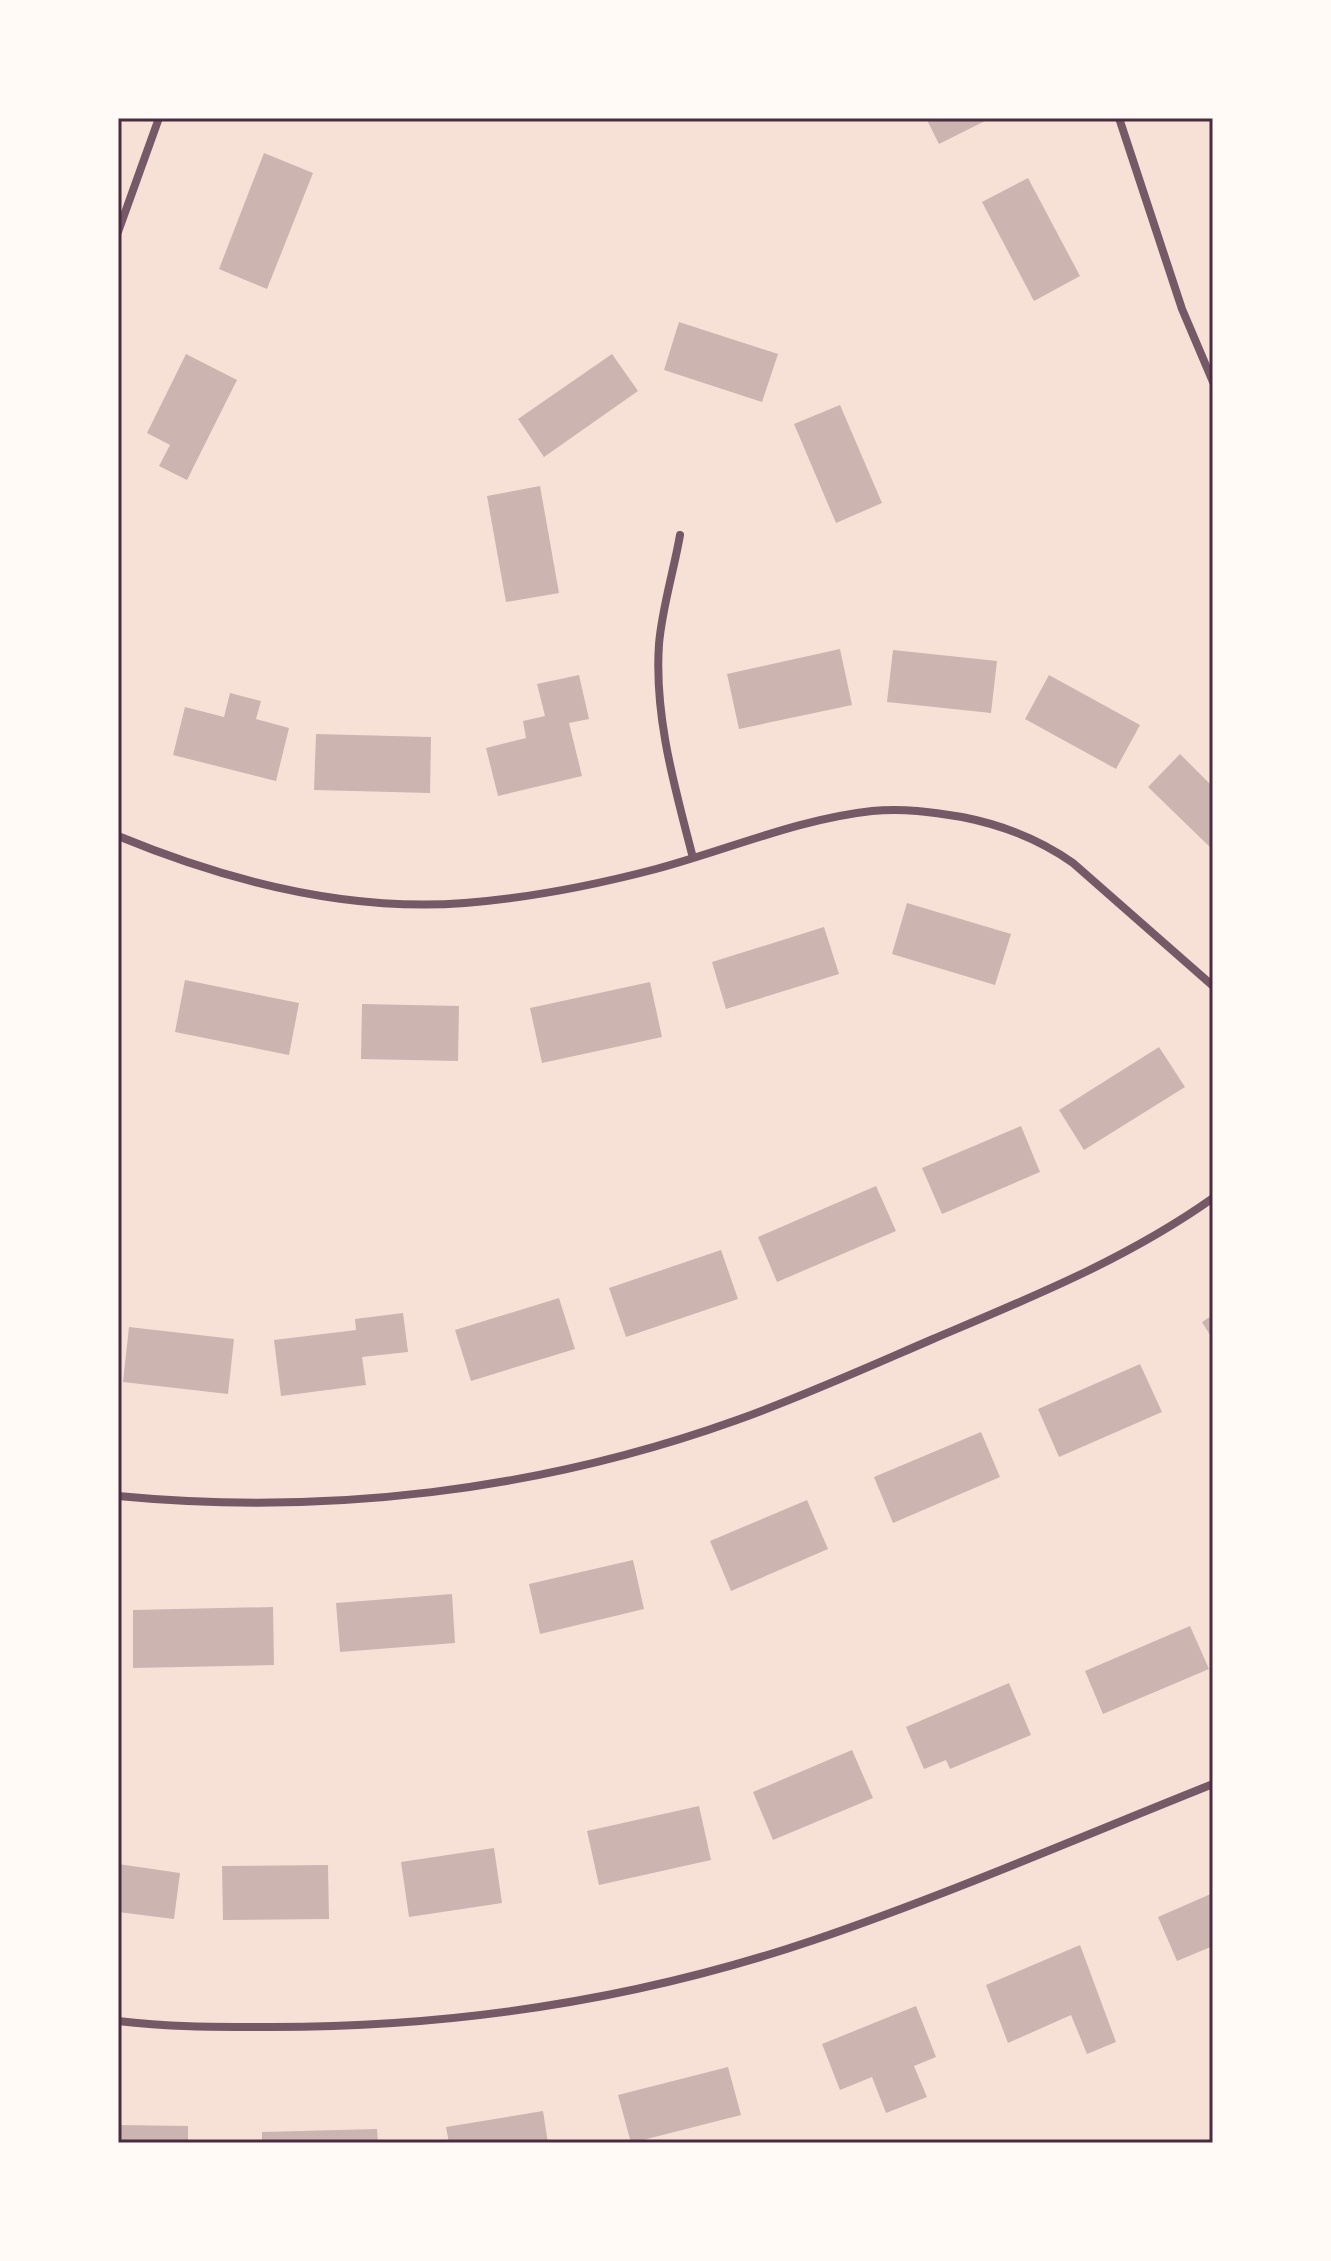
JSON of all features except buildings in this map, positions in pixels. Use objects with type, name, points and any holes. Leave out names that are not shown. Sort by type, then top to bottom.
[{"type":"street","points":[[118,232],[159,118]]},
{"type":"street","points":[[1119,118],[1182,309],[1213,382]]},
{"type":"street","points":[[680,535],[659,643],[660,697],[669,764],[693,858]]},
{"type":"street","points":[[118,836],[163,855],[262,884],[400,906],[467,903],[548,891],[654,869],[815,822],[871,811],[929,811],[1014,830],[1053,849],[1213,986]]},
{"type":"street","points":[[118,1496],[186,1503],[319,1502],[487,1486],[611,1459],[734,1421],[799,1397],[1065,1283],[1146,1242],[1213,1198]]},
{"type":"street","points":[[118,2021],[192,2027],[290,2027],[441,2020],[580,2000],[667,1982],[811,1941],[924,1902],[1213,1784]]}]
